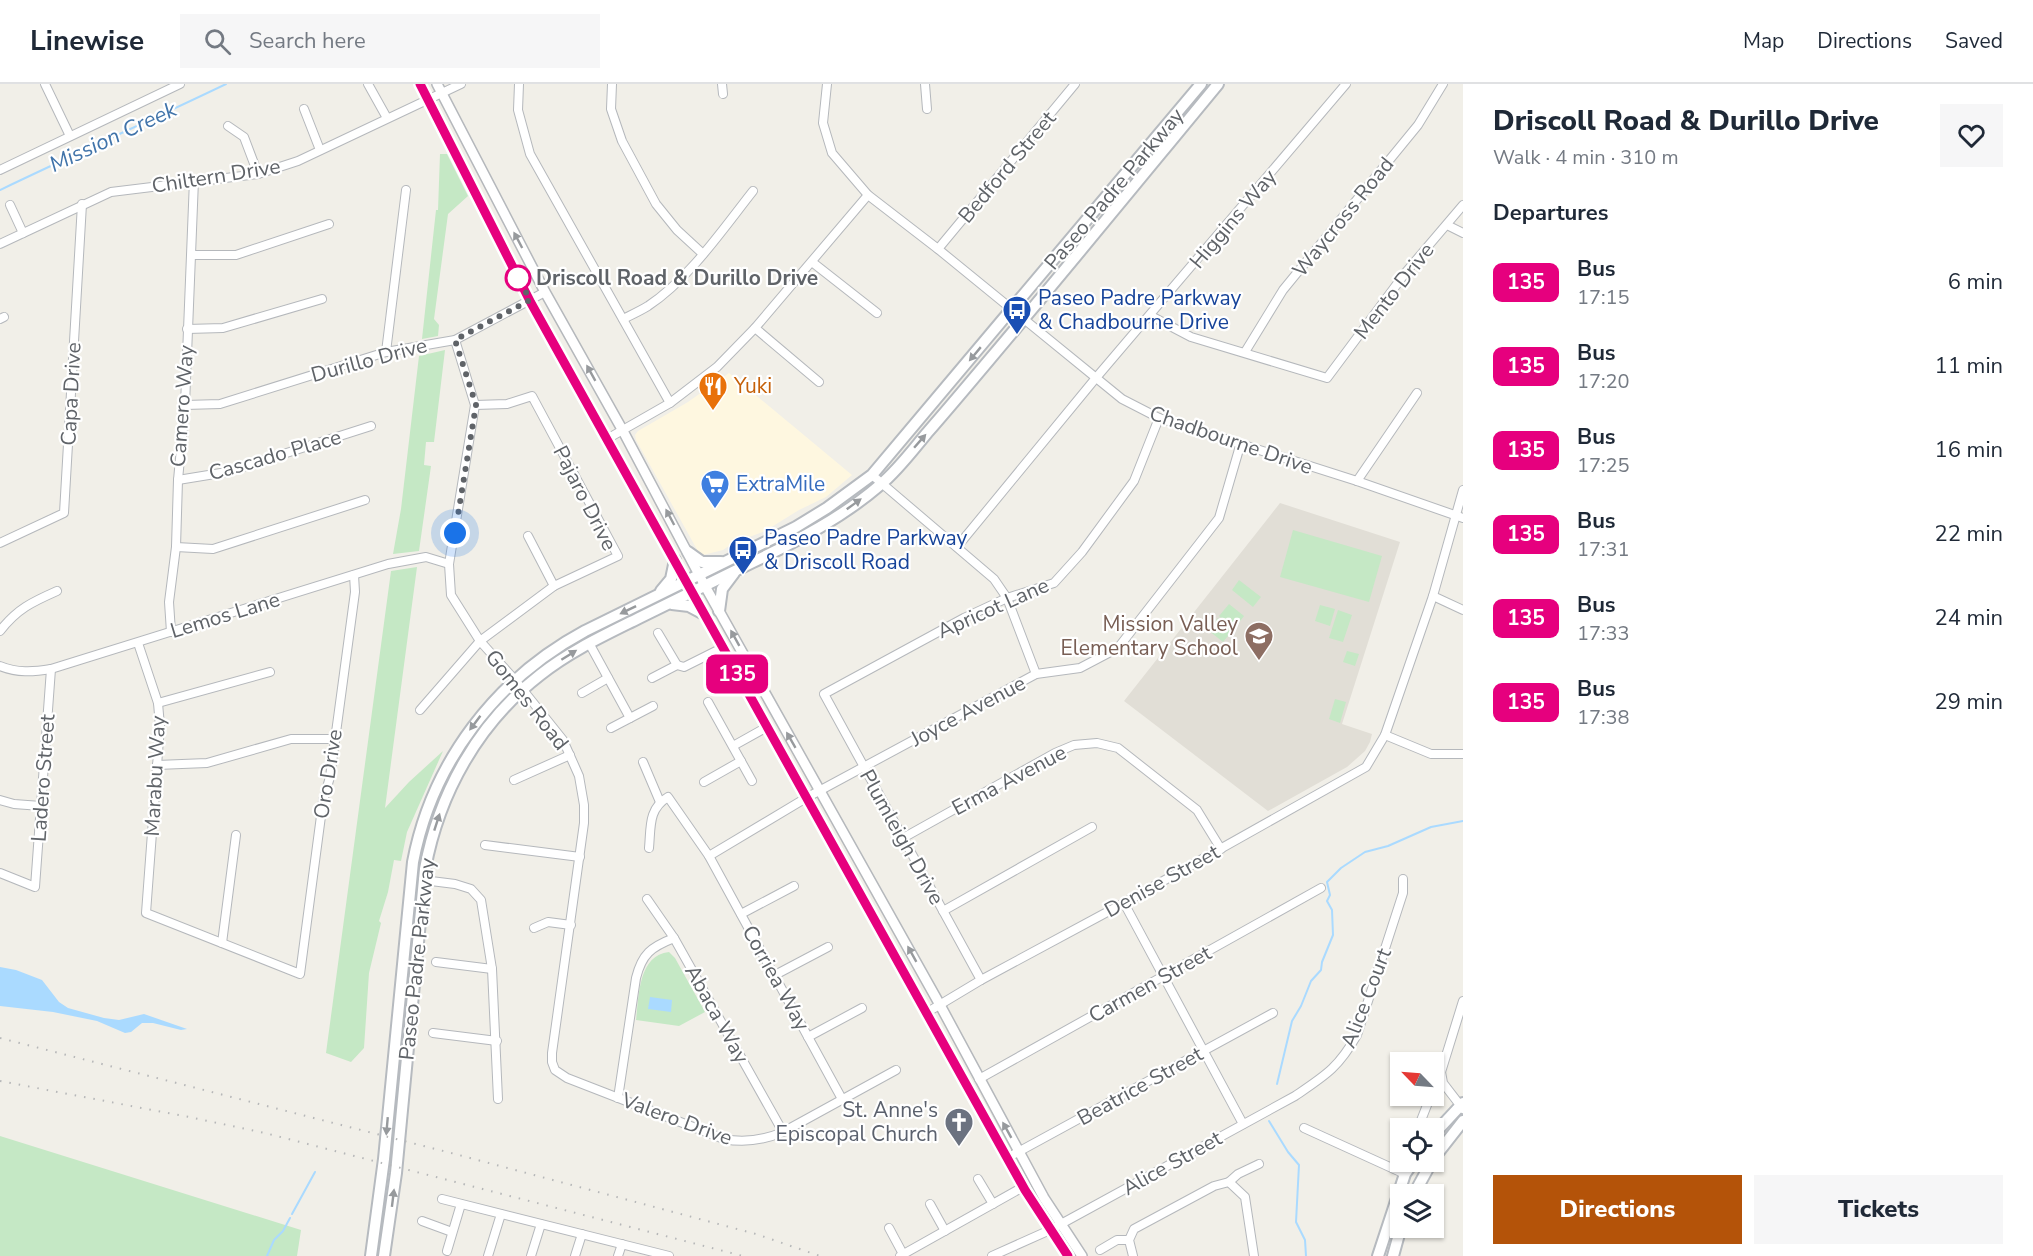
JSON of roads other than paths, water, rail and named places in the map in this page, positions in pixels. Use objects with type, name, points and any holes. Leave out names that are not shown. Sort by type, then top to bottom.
[{"type":"main road","name":"Paseo Padre Parkway","points":[[371,1256],[384,1159],[410,877],[424,818],[442,776],[461,743],[484,712],[515,680],[565,642],[805,522],[872,475],[1201,84]]},
{"type":"main road","name":"Paseo Padre Parkway","points":[[384,1256],[396,1165],[423,880],[436,825],[457,775],[486,730],[522,690],[552,666],[589,643],[796,541],[833,519],[881,484],[1024,319],[1218,84]]},
{"type":"main road","points":[[688,552],[702,562],[727,562]]},
{"type":"main road","points":[[656,596],[671,579],[675,560]]},
{"type":"main road","points":[[720,611],[722,589],[737,570]]},
{"type":"main road","points":[[669,603],[689,606],[704,614]]},
{"type":"main road","points":[[423,880],[418,866],[424,818]]},
{"type":"main road","points":[[1444,1124],[1462,1106]]},
{"type":"main road","points":[[1444,1145],[1463,1121]]},
{"type":"main road","points":[[1378,1256],[1405,1174]]},
{"type":"main road","points":[[1393,1256],[1398,1238]]},
{"type":"street","points":[[45,84],[70,136]]},
{"type":"street","points":[[0,170],[180,84]]},
{"type":"street","points":[[368,84],[387,118]]},
{"type":"street","points":[[420,84],[530,300],[722,648],[1023,1187],[1068,1256]]},
{"type":"street","points":[[437,84],[545,292],[623,431],[705,586],[940,1005],[1019,1152],[1060,1224],[1082,1256]]},
{"type":"street","name":"Chiltern Drive","points":[[0,244],[111,192],[194,180],[258,174],[298,161],[461,84]]},
{"type":"street","points":[[519,84],[518,110],[530,154],[670,403]]},
{"type":"street","points":[[612,84],[611,109],[622,141],[656,204],[677,230],[703,254]]},
{"type":"street","points":[[722,84],[723,94]]},
{"type":"street","name":"Chadbourne Drive","points":[[827,84],[823,123],[832,153],[868,195],[939,249],[1122,399],[1159,418],[1240,446],[1357,481],[1459,517]]},
{"type":"street","points":[[925,84],[927,109]]},
{"type":"street","name":"Bedford Street","points":[[939,249],[1076,84]]},
{"type":"street","name":"Higgins Way","points":[[957,546],[1095,379],[1151,316],[1346,84]]},
{"type":"street","name":"Waycross Road","points":[[1245,352],[1283,290],[1419,124],[1443,84]]},
{"type":"street","points":[[304,109],[320,150]]},
{"type":"street","points":[[228,126],[244,137],[258,174]]},
{"type":"street","name":"Camero Way","points":[[171,632],[169,602],[176,547],[178,480],[185,405],[194,180]]},
{"type":"street","points":[[386,352],[406,190]]},
{"type":"street","points":[[623,319],[650,305],[675,283],[703,254],[753,191]]},
{"type":"street","points":[[608,439],[670,403],[717,367],[756,328],[868,195]]},
{"type":"street","name":"Capa Drive","points":[[0,543],[64,513],[82,204]]},
{"type":"street","points":[[10,205],[23,233]]},
{"type":"street","name":"Mento Drive","points":[[1245,352],[1327,378],[1406,272],[1463,205]]},
{"type":"street","points":[[192,255],[236,255],[329,224]]},
{"type":"street","points":[[1447,225],[1463,233]]},
{"type":"street","points":[[812,262],[877,313]]},
{"type":"street","name":"Durillo Drive","points":[[185,405],[220,404],[386,352],[455,340],[545,292]]},
{"type":"street","points":[[187,329],[223,328],[322,299]]},
{"type":"street","points":[[1151,316],[1191,337],[1245,352]]},
{"type":"street","points":[[756,328],[819,382]]},
{"type":"street","name":"Gomes Road","points":[[455,340],[476,405],[449,564],[452,595],[480,641],[563,740],[579,776],[584,806],[580,857],[552,1053],[555,1070]]},
{"type":"street","points":[[1357,481],[1417,393]]},
{"type":"street","name":"Pajaro Drive","points":[[420,710],[480,641],[554,586],[618,556],[532,396],[507,404],[476,405]]},
{"type":"street","name":"Apricot Lane","points":[[824,694],[964,618],[1007,598],[1054,583],[1082,552],[1134,481],[1159,418]]},
{"type":"street","name":"Cascado Place","points":[[178,480],[227,472],[371,426]]},
{"type":"street","name":"Joyce Avenue","points":[[710,856],[806,798],[1036,674],[1080,668],[1118,648],[1219,518],[1240,446]]},
{"type":"street","points":[[872,475],[994,579],[1007,598],[1036,674]]},
{"type":"street","name":"Denise Street","points":[[926,1013],[981,980],[1124,903],[1366,767],[1385,735],[1459,517],[1463,490]]},
{"type":"street","points":[[176,547],[213,549],[365,500]]},
{"type":"street","points":[[528,536],[554,586]]},
{"type":"street","name":"Lemos Lane","points":[[0,666],[10,670],[33,672],[51,669],[388,564],[426,557],[449,564]]},
{"type":"street","name":"Oro Drive","points":[[222,943],[300,974],[323,801],[330,777],[355,592],[354,575]]},
{"type":"street","points":[[0,631],[12,616],[28,603],[57,591]]},
{"type":"street","points":[[1433,596],[1463,610]]},
{"type":"street","points":[[658,633],[677,665],[684,667],[722,648]]},
{"type":"street","name":"Marabu Way","points":[[138,643],[158,703],[160,726],[146,913],[222,943]]},
{"type":"street","points":[[589,643],[630,718]]},
{"type":"street","points":[[652,678],[677,665]]},
{"type":"street","name":"Ladero Street","points":[[0,873],[35,887],[51,669]]},
{"type":"street","points":[[158,703],[270,672]]},
{"type":"street","points":[[582,693],[608,678]]},
{"type":"street","name":"Plumleigh Drive","points":[[824,694],[981,980]]},
{"type":"street","points":[[708,702],[752,782]]},
{"type":"street","points":[[611,728],[653,706]]},
{"type":"street","points":[[733,746],[767,727]]},
{"type":"street","points":[[1385,735],[1431,754],[1463,754]]},
{"type":"street","points":[[158,765],[207,763],[291,739],[335,739]]},
{"type":"street","name":"Erma Avenue","points":[[903,838],[1055,753],[1074,745],[1097,743],[1118,748],[1197,810],[1221,849]]},
{"type":"street","points":[[514,780],[570,755]]},
{"type":"street","points":[[704,782],[741,760]]},
{"type":"street","points":[[643,762],[660,802],[653,812],[649,848]]},
{"type":"street","name":"Corriea Way","points":[[660,802],[668,797],[710,856],[842,1100]]},
{"type":"street","points":[[0,800],[14,804],[42,806]]},
{"type":"street","points":[[943,911],[1092,827]]},
{"type":"street","points":[[222,943],[236,835]]},
{"type":"street","points":[[485,845],[580,857]]},
{"type":"street","name":"Alice Court","points":[[1295,1096],[1329,1073],[1345,1056],[1357,1035],[1403,893],[1403,879]]},
{"type":"street","points":[[423,880],[455,884],[471,889],[481,900],[492,969],[498,1099]]},
{"type":"street","points":[[741,914],[794,886]]},
{"type":"street","name":"Carmen Street","points":[[979,1079],[1321,888]]},
{"type":"street","name":"Abaca Way","points":[[647,898],[674,938],[783,1132]]},
{"type":"street","points":[[1124,903],[1243,1124]]},
{"type":"street","points":[[534,928],[548,922],[571,925]]},
{"type":"street","points":[[618,1098],[639,964],[657,944],[674,938]]},
{"type":"street","points":[[775,975],[828,947]]},
{"type":"street","points":[[436,962],[492,969]]},
{"type":"street","points":[[1444,1061],[1463,1001]]},
{"type":"street","points":[[808,1037],[862,1008]]},
{"type":"street","name":"Beatrice Street","points":[[1008,1158],[1273,1013]]},
{"type":"street","points":[[433,1033],[497,1041]]},
{"type":"street","name":"Valero Drive","points":[[555,1070],[567,1078],[724,1139],[738,1142],[768,1138],[783,1132],[896,1070]]},
{"type":"street","points":[[1444,1084],[1462,1106]]},
{"type":"street","name":"Alice Street","points":[[992,1256],[1014,1244],[1050,1230],[1295,1096]]},
{"type":"street","points":[[1304,1128],[1405,1174]]},
{"type":"street","points":[[1133,1256],[1129,1240],[1134,1229],[1214,1186],[1229,1182],[1238,1174],[1259,1164]]},
{"type":"street","points":[[978,1179],[993,1204]]},
{"type":"street","points":[[1229,1182],[1245,1197],[1254,1256]]},
{"type":"street","points":[[889,1228],[902,1255],[1023,1187]]},
{"type":"street","points":[[442,1199],[664,1255]]},
{"type":"street","points":[[447,1251],[461,1204]]},
{"type":"street","points":[[930,1204],[945,1231]]},
{"type":"street","points":[[488,1256],[501,1214]]},
{"type":"street","points":[[422,1221],[452,1232]]},
{"type":"street","points":[[531,1256],[541,1224]]},
{"type":"street","points":[[575,1256],[582,1234]]},
{"type":"street","points":[[1100,1250],[1117,1240],[1129,1240]]},
{"type":"street","points":[[618,1256],[622,1244]]},
{"type":"water","points":[[0,967],[16,970],[42,980],[59,1002],[68,1008],[119,1020],[144,1014],[187,1029],[142,1023],[131,1032],[125,1033],[97,1021],[53,1012],[0,1006]]},
{"type":"water","points":[[650,997],[672,1000],[671,1012],[648,1009]]},
{"type":"waterway","name":"Mission Creek","points":[[0,190],[226,84]]},
{"type":"waterway","points":[[1277,1084],[1292,1021],[1311,981],[1321,970],[1333,935],[1332,910],[1327,901],[1330,895],[1327,882],[1341,868],[1365,852],[1388,846],[1431,827],[1463,821]]},
{"type":"waterway","points":[[1269,1121],[1299,1165],[1296,1222],[1305,1240],[1306,1256]]},
{"type":"waterway","points":[[292,1214],[315,1172]]},
{"type":"waterway","points":[[267,1256],[274,1240],[283,1231],[290,1218]]},
{"type":"railway","points":[[0,1038],[455,1154],[756,1234],[820,1256]]},
{"type":"railway","points":[[0,1081],[265,1133],[743,1256]]},
{"type":"place","name":"Driscoll Road & Durillo Drive","points":[[518,278]]},
{"type":"place","name":"Paseo Padre Parkway & Chadbourne Drive","points":[[1017,336]]},
{"type":"place","name":"Yuki","points":[[713,412]]},
{"type":"place","name":"ExtraMile","points":[[715,510]]},
{"type":"place","name":"Paseo Padre Parkway & Driscoll Road","points":[[743,576]]},
{"type":"place","name":"Mission Valley Elementary School","points":[[1259,662]]},
{"type":"place","name":"St. Anne's Episcopal Church","points":[[959,1148]]}]
